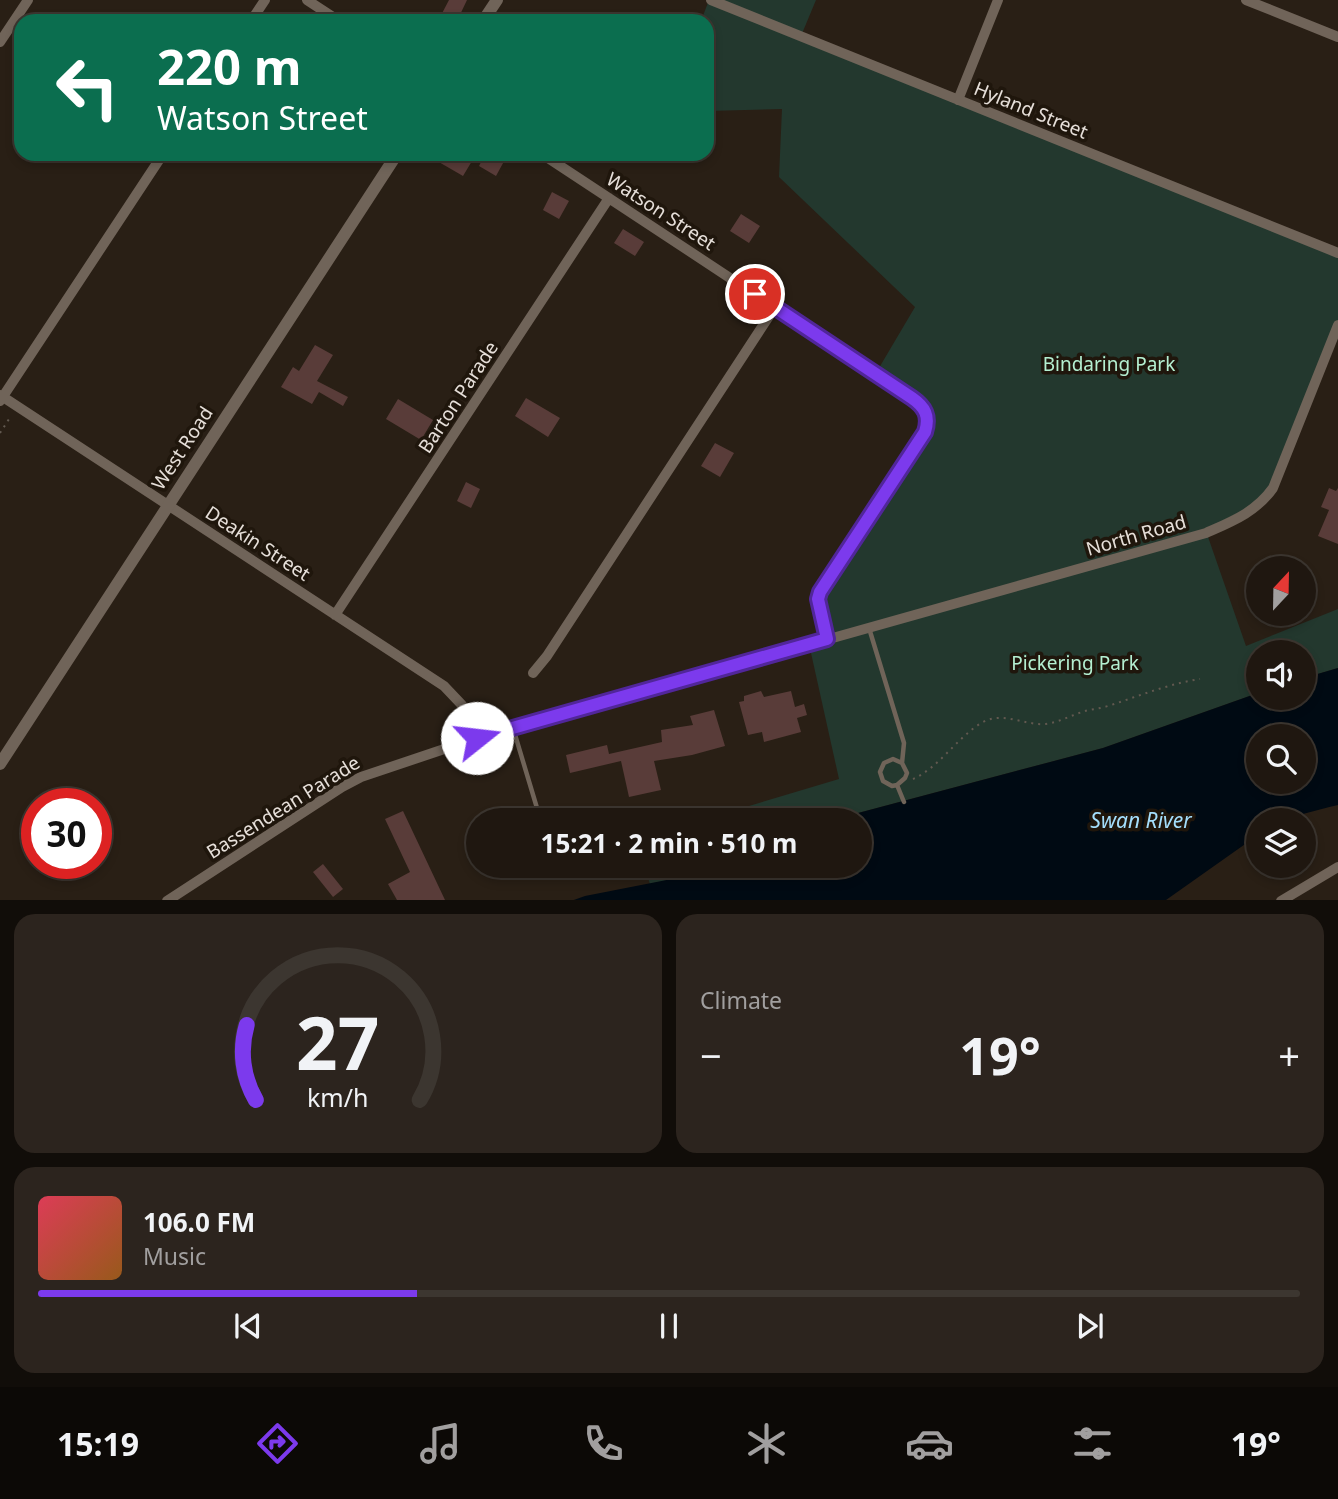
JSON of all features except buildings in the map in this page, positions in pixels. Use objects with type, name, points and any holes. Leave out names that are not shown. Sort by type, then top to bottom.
[{"type":"street","points":[[307,0],[328,14]]},
{"type":"street","name":"Hyland Street","points":[[711,0],[1338,253]]},
{"type":"street","points":[[958,100],[998,0]]},
{"type":"street","points":[[1246,0],[1338,37]]},
{"type":"street","points":[[0,42],[14,21]]},
{"type":"street","points":[[1,398],[158,161]]},
{"type":"street","name":"West Road","points":[[0,764],[392,161]]},
{"type":"street","name":"Watson Street","points":[[553,161],[922,405],[928,422],[925,432],[820,592],[818,599],[827,639]]},
{"type":"street","name":"Barton Parade","points":[[335,615],[609,198]]},
{"type":"street","points":[[533,673],[547,656],[775,307]]},
{"type":"street","name":"North Road","points":[[827,639],[1206,533],[1243,516],[1262,502],[1273,488],[1338,325]]},
{"type":"street","name":"Deakin Street","points":[[1,398],[454,695],[462,705],[477,738]]},
{"type":"street","name":"Bassendean Parade","points":[[169,900],[351,782],[380,769],[477,738],[827,639]]},
{"type":"street","points":[[1284,900],[1338,867]]},
{"type":"lane","points":[[869,628],[904,743],[902,763],[906,773],[899,784],[904,802]]},
{"type":"lane","points":[[513,728],[537,808]]},
{"type":"lane","points":[[899,784],[887,784],[883,781],[881,767],[893,759],[902,763]]},
{"type":"path","points":[[0,433],[17,407]]},
{"type":"path","points":[[899,784],[921,775],[947,750],[986,720],[1009,718],[1044,724],[1104,707],[1159,687],[1200,679]]},
{"type":"green space","name":"Bindaring Park","points":[[709,0],[816,0],[801,36],[1338,253],[1338,325],[1263,502],[1207,534],[1246,646],[1246,697],[1103,748],[872,809],[742,808],[839,779],[809,644],[827,639],[818,599],[925,432],[926,412],[876,373],[915,307],[779,177],[782,109],[714,111],[714,14],[704,14]]},
{"type":"green space","name":"Bindaring Park","points":[[1338,609],[1338,668],[1316,674],[1316,640],[1261,640],[1296,626],[1316,626],[1316,618]]},
{"type":"green space","points":[[648,878],[677,878],[650,884]]},
{"type":"water","name":"Swan River","points":[[1338,668],[1338,805],[1316,811],[1316,808],[1246,808],[1246,843],[1166,900],[574,900],[677,878],[872,878],[872,809],[1103,748],[1246,697],[1246,710],[1316,710],[1316,674]]},
{"type":"route","points":[[477,738],[827,639],[818,599],[820,592],[925,432],[928,422],[926,412],[922,405],[912,398],[755,294]]},
{"type":"park label","name":"Pickering Park","points":[[1075,663]]}]
